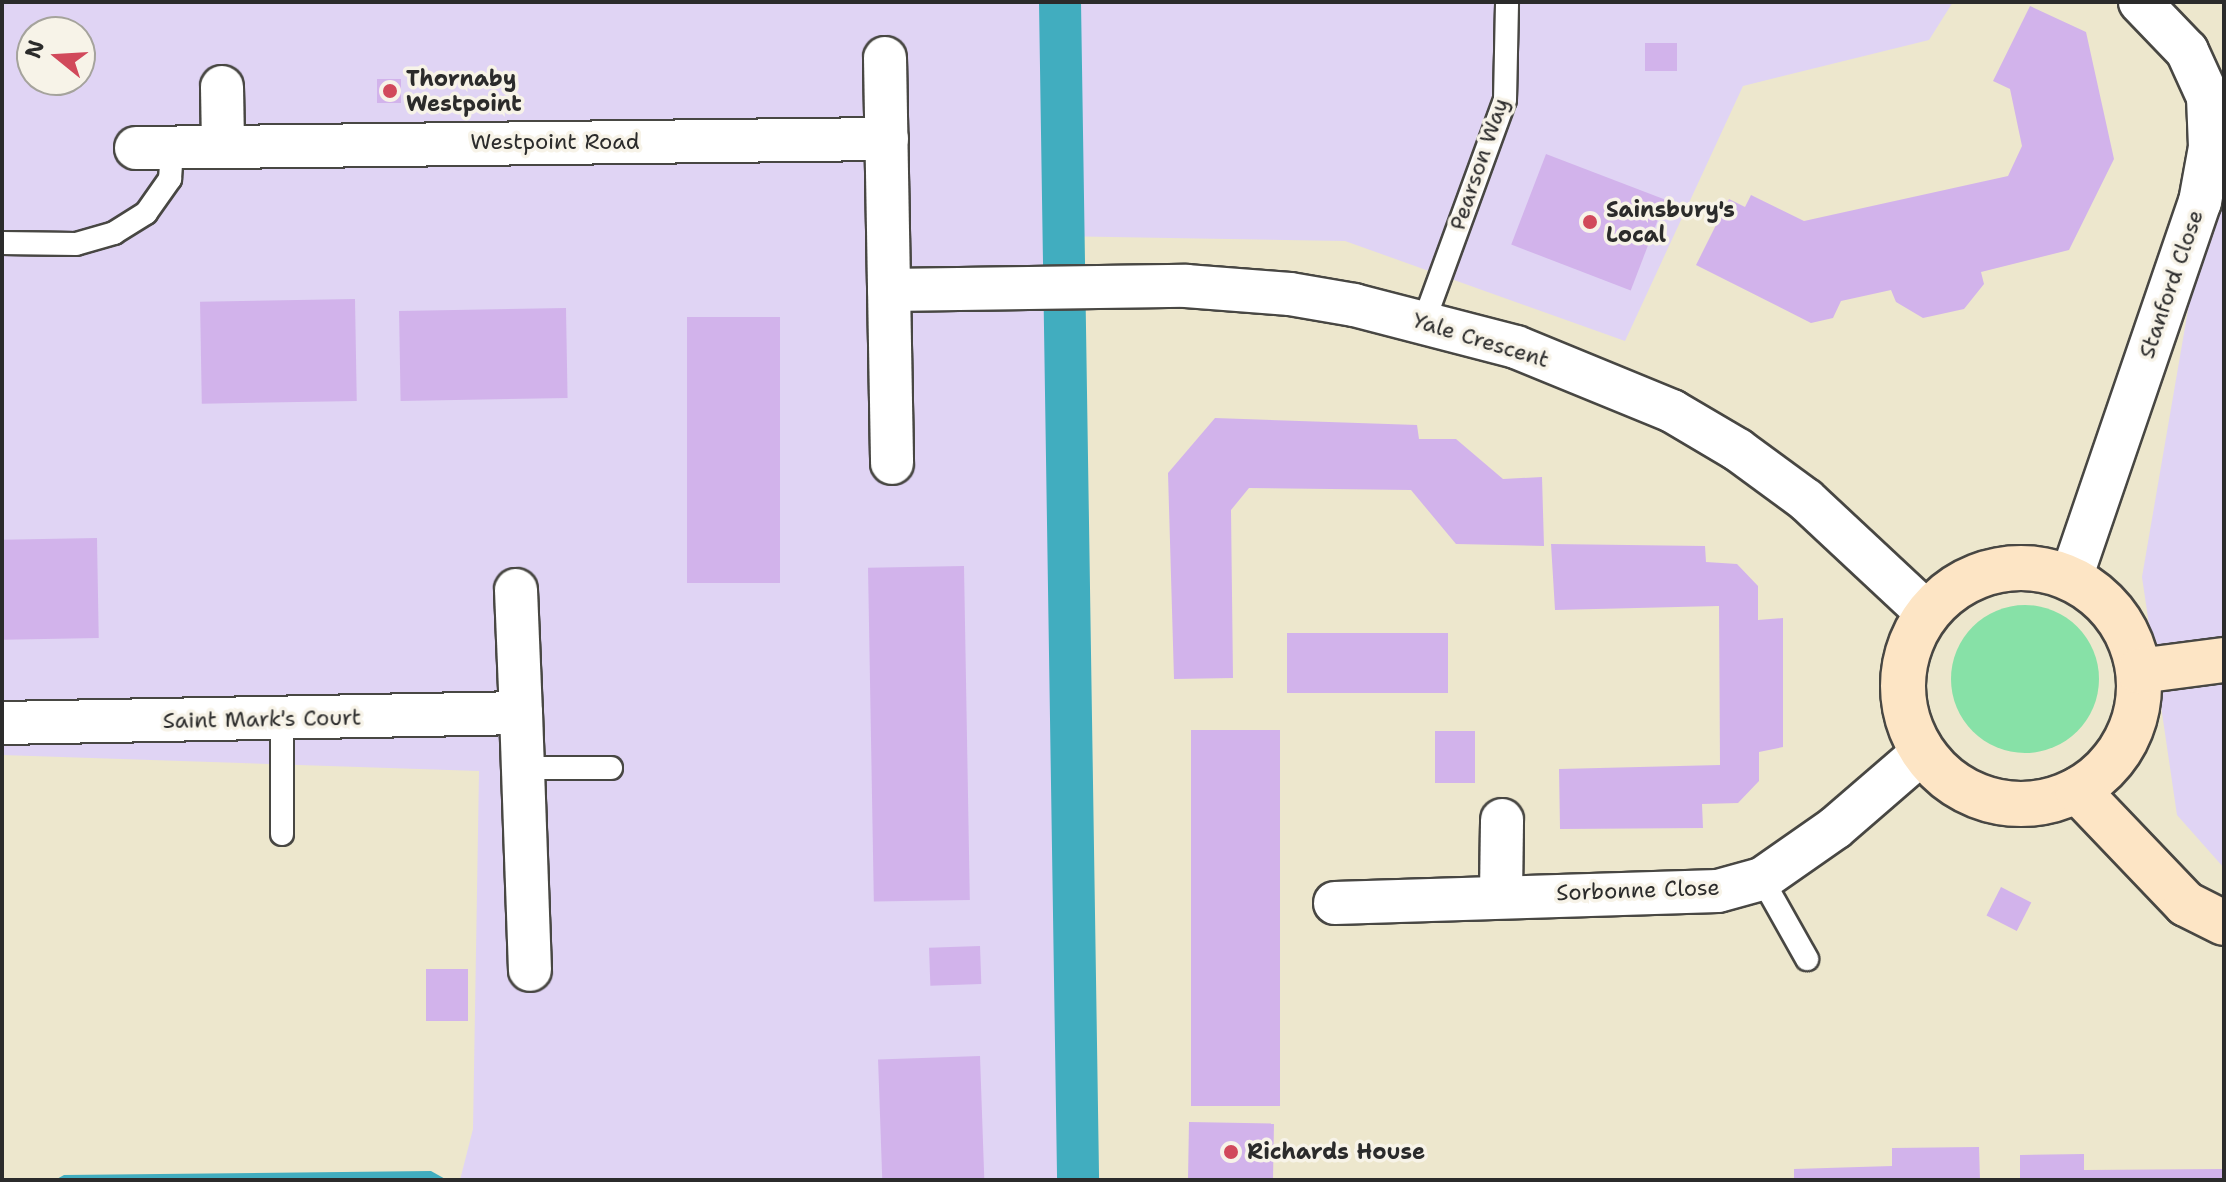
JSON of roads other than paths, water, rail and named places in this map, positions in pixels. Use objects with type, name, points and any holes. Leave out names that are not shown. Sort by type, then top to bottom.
[{"type":"street","name":"Stanford Close","points":[[2071,578],[2200,202],[2210,147],[2208,97],[2187,51],[2140,2]]},
{"type":"street","points":[[885,58],[892,463]]},
{"type":"street","points":[[222,87],[223,146]]},
{"type":"street","name":"Westpoint Road","points":[[154,147],[887,139]]},
{"type":"street","name":"Yale Crescent","points":[[889,290],[1186,286],[1290,294],[1424,321],[1516,347],[1672,411],[1806,500],[1927,613]]},
{"type":"street","points":[[2033,567],[2071,578],[2104,601],[2127,633],[2139,671],[2138,707],[2126,740],[2105,769],[2077,790],[2044,802],[2010,804],[1956,784],[1923,752],[1907,719],[1902,682],[1909,646],[1927,613],[1957,586],[1993,570],[2033,567]]},
{"type":"street","points":[[516,590],[530,970]]},
{"type":"street","points":[[2139,671],[2224,660]]},
{"type":"street","name":"Saint Mark's Court","points":[[2,723],[521,713]]},
{"type":"street","name":"Sorbonne Close","points":[[1335,903],[1501,894],[1718,891],[1762,879],[1835,828],[1923,752]]},
{"type":"street","points":[[2077,790],[2186,904],[2224,923]]},
{"type":"street","points":[[1501,894],[1502,820]]},
{"type":"lane","name":"Pearson Way","points":[[1424,321],[1505,100],[1507,2]]},
{"type":"lane","points":[[2,243],[76,244],[114,233],[146,213],[170,179],[154,147]]},
{"type":"lane","points":[[282,720],[282,834]]},
{"type":"lane","points":[[523,768],[611,768]]},
{"type":"lane","points":[[1762,879],[1807,959]]},
{"type":"water","points":[[431,1171],[447,1180],[55,1180],[64,1175]]},
{"type":"waterway","points":[[1060,2],[1078,1180]]},
{"type":"place","name":"Thornaby Westpoint","points":[[390,91]]},
{"type":"place","name":"Sainsbury's Local","points":[[1590,222]]},
{"type":"place","name":"Richards House","points":[[1231,1152]]}]
